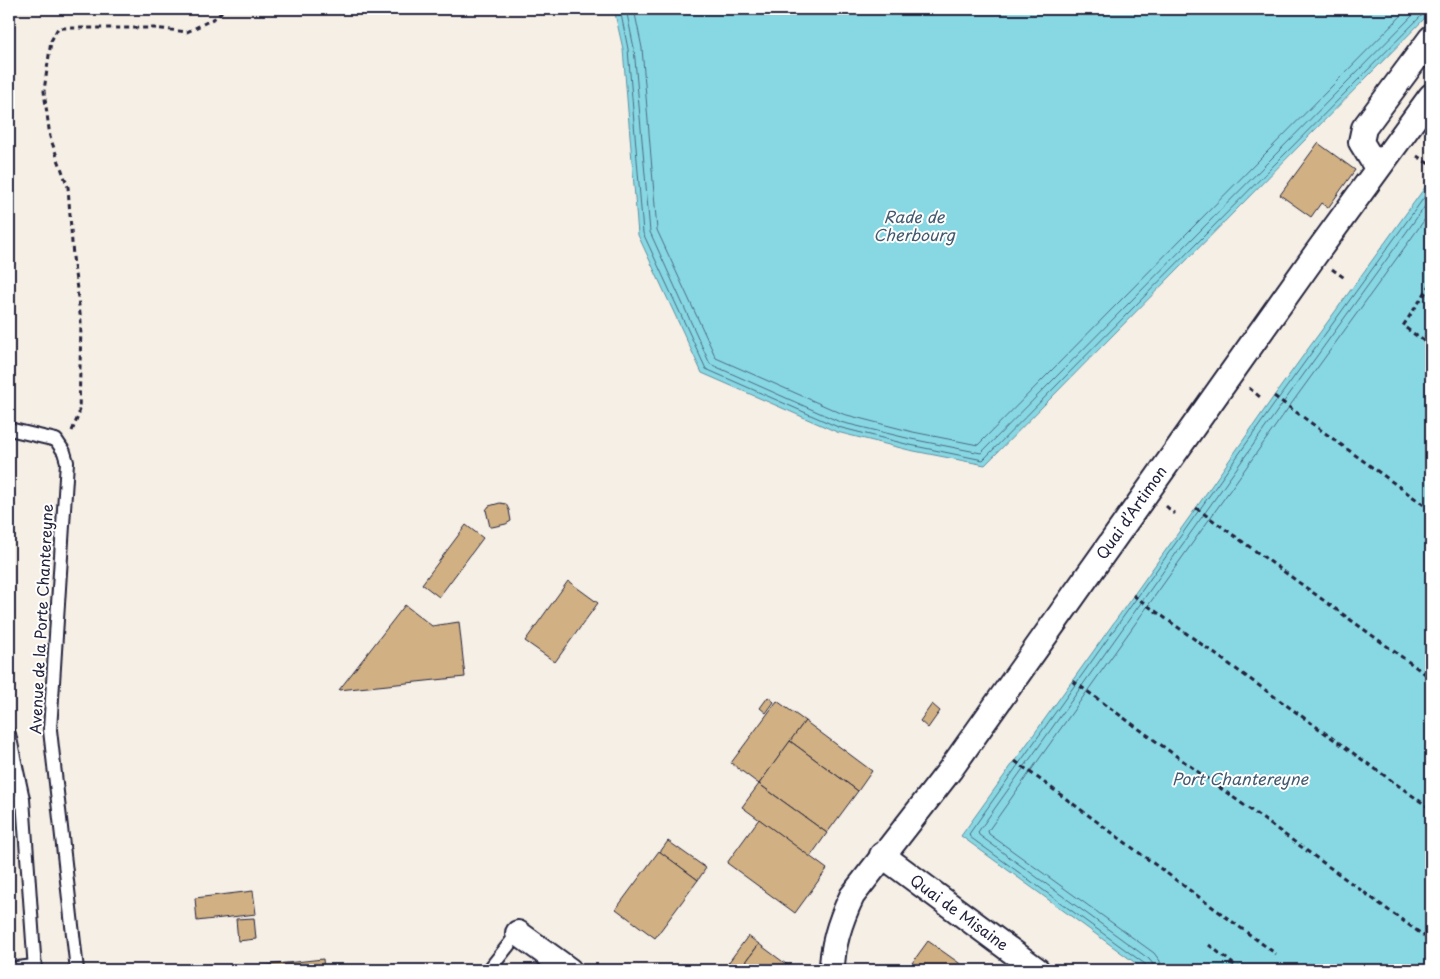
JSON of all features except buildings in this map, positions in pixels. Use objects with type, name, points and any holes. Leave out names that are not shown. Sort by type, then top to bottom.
[{"type":"street","points":[[1377,168],[1361,142],[1364,128],[1431,38]]},
{"type":"street","name":"Quai d’Artimon","points":[[832,970],[836,937],[842,917],[852,896],[950,770],[1377,168],[1431,96]]},
{"type":"street","name":"Quai de Misaine","points":[[882,855],[1037,970]]},
{"type":"street","points":[[518,933],[569,970]]},
{"type":"lane","points":[[9,429],[56,440],[64,452]]},
{"type":"lane","name":"Avenue de la Porte Chantereyne","points":[[64,452],[67,462],[50,730],[77,970]]},
{"type":"lane","name":"Avenue de la Porte Chantereyne","points":[[9,734],[23,800],[35,968]]},
{"type":"lane","points":[[9,804],[23,800]]},
{"type":"lane","points":[[489,970],[518,933]]},
{"type":"lane","points":[[9,969],[35,968]]},
{"type":"path","points":[[64,452],[79,414],[82,322],[73,257],[68,187],[50,137],[44,92],[52,41],[58,28],[155,28],[187,32],[217,17],[224,9]]},
{"type":"path","points":[[1431,284],[1403,326],[1431,346]]},
{"type":"path","points":[[1274,396],[1431,510]]},
{"type":"path","points":[[1196,508],[1431,678]]},
{"type":"path","points":[[1133,595],[1431,809]]},
{"type":"path","points":[[1073,681],[1431,941]]},
{"type":"path","points":[[1014,761],[1276,954]]},
{"type":"path","points":[[1209,945],[1241,970]]},
{"type":"water","name":"Rade de Cherbourg","points":[[614,9],[1431,9],[1431,12],[985,465],[909,450],[837,432],[702,373],[638,235],[623,49]]},
{"type":"water","name":"Port Chantereyne","points":[[1431,179],[1431,970],[1145,970],[961,836]]}]
